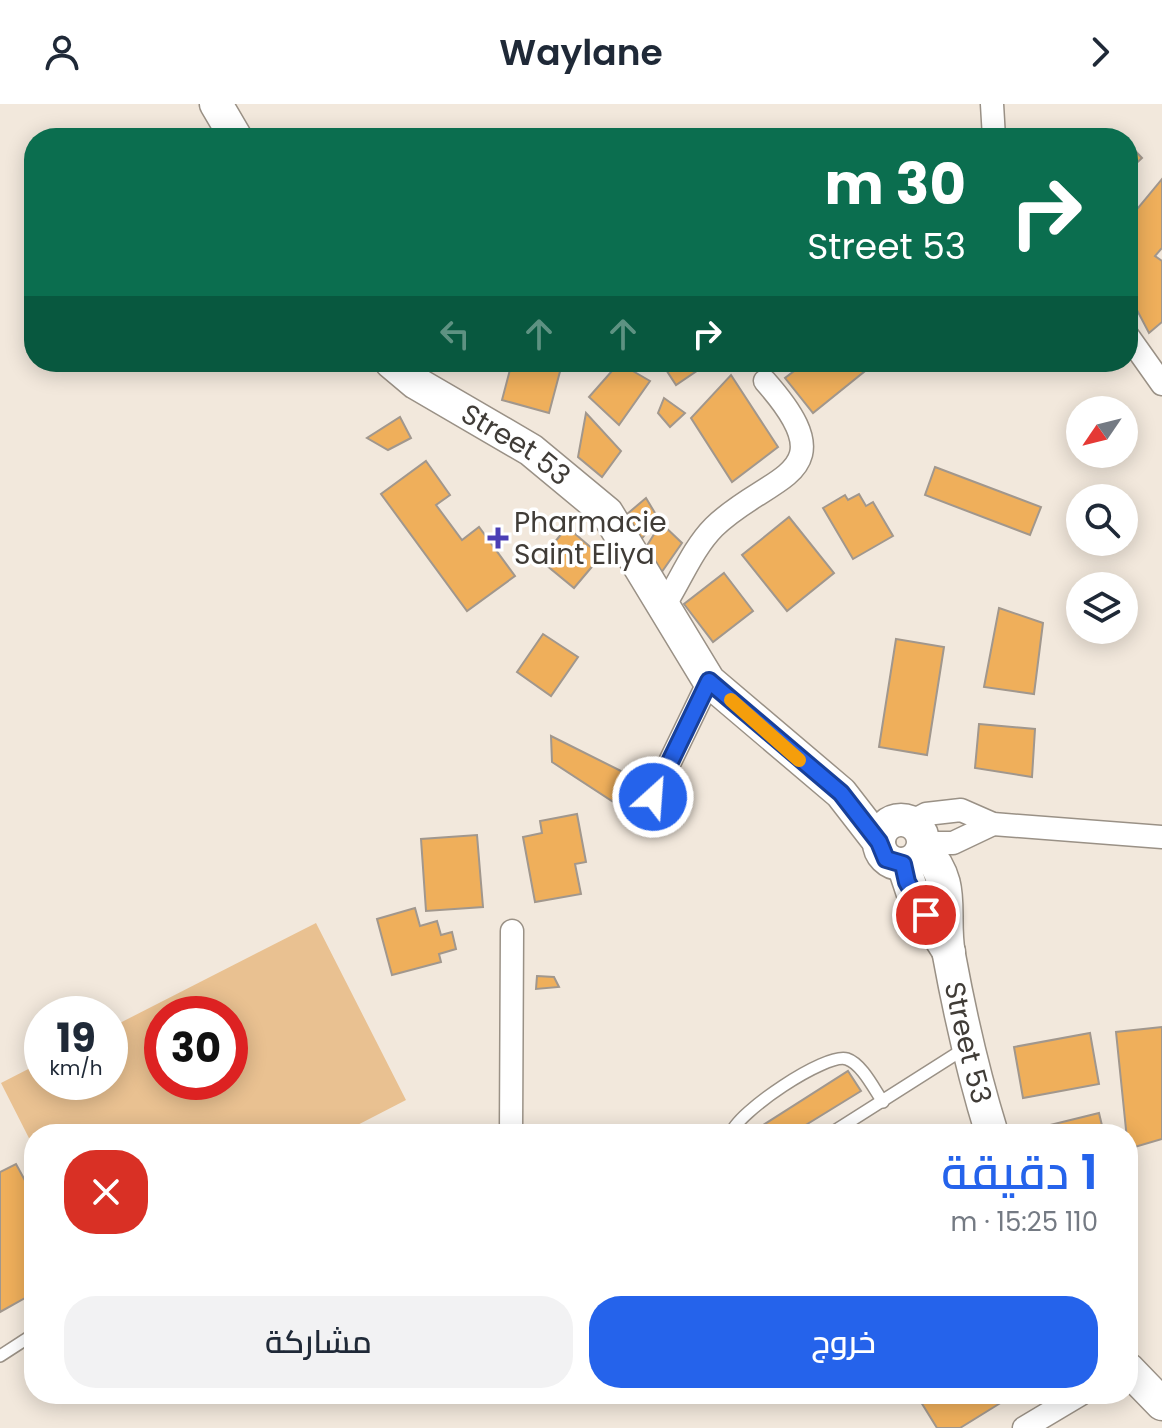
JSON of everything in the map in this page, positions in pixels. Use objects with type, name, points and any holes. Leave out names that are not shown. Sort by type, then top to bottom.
[{"type":"street","points":[[216,104],[230,128]]},
{"type":"street","points":[[992,104],[993,128]]},
{"type":"street","points":[[1138,350],[1162,384]]},
{"type":"street","name":"Street 53","points":[[403,372],[416,383],[531,450],[577,485],[607,513],[709,681],[841,793]]},
{"type":"street","points":[[664,606],[711,530],[793,471],[802,444],[797,426],[785,404],[765,381]]},
{"type":"street","points":[[653,797],[709,681]]},
{"type":"street","points":[[841,793],[874,801],[919,840],[938,865],[948,892],[949,952]]},
{"type":"street","points":[[841,793],[879,842],[888,824],[919,840],[993,824],[1158,835]]},
{"type":"street","points":[[949,952],[907,882],[919,840],[935,812],[961,810],[993,824]]},
{"type":"street","points":[[511,1124],[512,931]]},
{"type":"street","name":"Street 53","points":[[949,952],[990,1124]]},
{"type":"street","points":[[1138,1379],[1162,1404]]},
{"type":"street","points":[[1024,1428],[1064,1404]]},
{"type":"lane","points":[[847,1124],[970,1045]]},
{"type":"lane","points":[[737,1124],[742,1115],[826,1060],[844,1057],[855,1063],[883,1102]]},
{"type":"lane","points":[[0,1356],[24,1340]]},
{"type":"shaded area","points":[[316,923],[406,1100],[359,1124],[24,1124],[24,1128],[1,1083],[24,1071],[24,1100],[128,1100],[128,1019],[144,1011],[144,1100],[248,1100],[248,996],[173,996]]},
{"type":"building","points":[[1162,179],[1162,248],[1155,256],[1162,261],[1162,322],[1149,333],[1138,312],[1138,208]]},
{"type":"building","points":[[509,372],[560,372],[549,413],[502,400]]},
{"type":"building","points":[[611,372],[634,372],[650,381],[619,425],[589,397]]},
{"type":"building","points":[[668,372],[695,372],[676,385]]},
{"type":"building","points":[[793,372],[864,372],[813,413],[785,378]]},
{"type":"building","points":[[731,375],[778,447],[732,482],[691,418]]},
{"type":"building","points":[[664,398],[685,413],[670,427],[658,413]]},
{"type":"building","points":[[586,413],[621,451],[602,477],[578,457]]},
{"type":"building","points":[[400,417],[411,438],[388,450],[367,438]]},
{"type":"building","points":[[426,461],[450,495],[436,505],[462,540],[479,527],[515,576],[467,611],[381,494]]},
{"type":"building","points":[[935,467],[1041,507],[1030,535],[925,495]]},
{"type":"building","points":[[859,494],[866,506],[873,502],[893,536],[853,559],[823,508],[845,495],[848,500]]},
{"type":"building","points":[[646,498],[658,518],[640,541],[620,520]]},
{"type":"building","points":[[789,517],[834,573],[787,611],[742,555]]},
{"type":"building","points":[[661,523],[682,543],[659,576],[643,552]]},
{"type":"building","points":[[567,527],[601,556],[574,588],[540,560]]},
{"type":"building","points":[[724,573],[753,611],[713,642],[684,604]]},
{"type":"building","points":[[999,608],[1043,623],[1034,694],[984,687]]},
{"type":"building","points":[[543,634],[578,657],[551,696],[517,672]]},
{"type":"building","points":[[896,639],[944,647],[927,755],[879,747]]},
{"type":"building","points":[[979,724],[1035,729],[1032,777],[975,768]]},
{"type":"building","points":[[551,736],[631,776],[615,803],[552,762]]},
{"type":"building","points":[[577,814],[586,862],[575,864],[581,894],[535,902],[523,837],[542,833],[540,821]]},
{"type":"building","points":[[477,835],[483,907],[426,911],[421,839]]},
{"type":"building","points":[[415,908],[420,926],[437,921],[441,935],[452,932],[456,949],[439,954],[441,962],[392,975],[377,919]]},
{"type":"building","points":[[537,976],[554,977],[559,987],[536,989]]},
{"type":"building","points":[[1162,1027],[1162,1139],[1138,1146],[1138,1124],[1125,1124],[1116,1032]]},
{"type":"building","points":[[1090,1033],[1099,1084],[1023,1098],[1014,1047]]},
{"type":"building","points":[[848,1071],[861,1091],[807,1124],[765,1124]]},
{"type":"building","points":[[1099,1113],[1102,1124],[1054,1124]]},
{"type":"building","points":[[16,1164],[24,1179],[24,1299],[0,1312],[0,1172]]},
{"type":"building","points":[[922,1404],[999,1404],[960,1428],[937,1428]]},
{"type":"slow traffic","points":[[731,700],[799,760]]},
{"type":"place","name":"Pharmacie Saint Eliya","points":[[498,538]]},
{"type":"route","points":[[653,797],[709,681],[841,793],[858,819],[879,842],[886,859],[903,864],[907,882],[926,915]]}]
